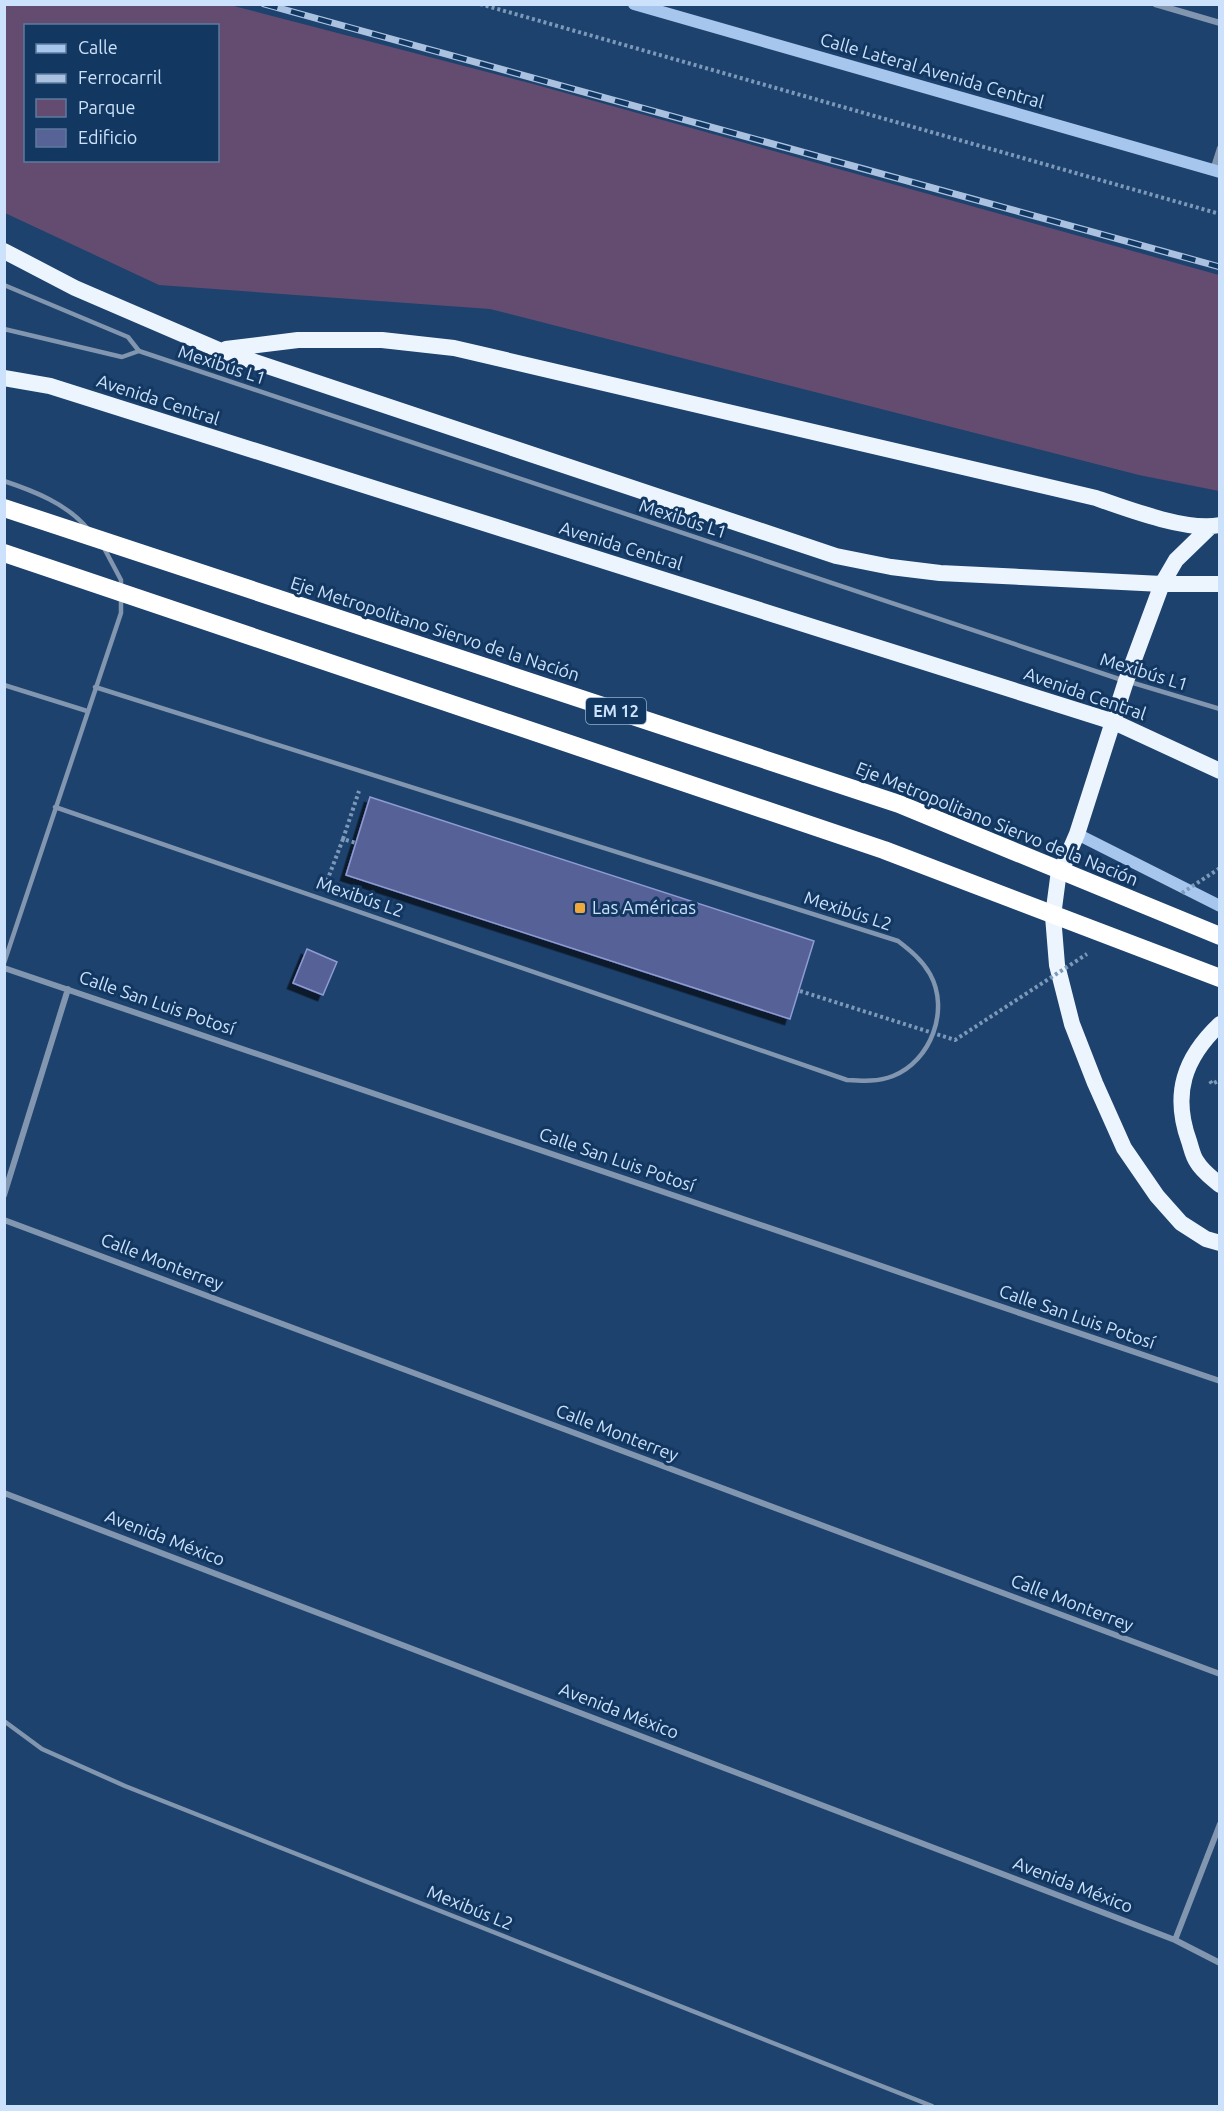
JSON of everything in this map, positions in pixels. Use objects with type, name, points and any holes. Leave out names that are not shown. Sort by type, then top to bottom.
[{"type":"highway","points":[[4,251],[75,288],[219,350],[836,556],[891,567],[940,573],[1162,584],[1220,584]]},
{"type":"highway","points":[[219,350],[298,340],[382,340],[454,348],[1096,498],[1153,517],[1214,527]]},
{"type":"highway","name":"Avenida Central","points":[[4,378],[61,389],[1114,722],[1220,771]]},
{"type":"highway","name":"Eje Metropolitano Siervo de la Nación","points":[[4,508],[899,804],[1220,936]]},
{"type":"highway","points":[[1214,527],[1176,560],[1162,584],[1126,681],[1077,834],[1058,878],[1053,915],[1057,965],[1072,1024],[1124,1148],[1156,1196],[1181,1223],[1206,1239],[1220,1243]]},
{"type":"highway","name":"EM 12","points":[[4,553],[884,850],[1220,978]]},
{"type":"highway","points":[[1220,1024],[1202,1041],[1185,1078],[1180,1098],[1186,1133],[1196,1162],[1220,1185]]},
{"type":"main road","name":"Calle Lateral Avenida Central","points":[[636,5],[1216,172]]},
{"type":"main road","points":[[1077,834],[1220,906]]},
{"type":"street","points":[[1155,4],[1181,8],[1220,23]]},
{"type":"street","points":[[1216,172],[1220,148]]},
{"type":"street","name":"Calle San Luis Potosí","points":[[4,966],[1220,1381]]},
{"type":"street","points":[[4,1195],[68,989]]},
{"type":"street","name":"Calle Monterrey","points":[[4,1220],[1220,1674]]},
{"type":"street","name":"Avenida México","points":[[4,1493],[1174,1940],[1220,1964]]},
{"type":"street","points":[[1174,1940],[1220,1824]]},
{"type":"lane","name":"Mexibús L1","points":[[4,285],[128,337],[139,351],[1126,681],[1220,709]]},
{"type":"lane","name":"Mexibús L1","points":[[4,329],[122,357],[139,351]]},
{"type":"lane","points":[[4,481],[28,489],[76,515],[105,549],[121,580],[121,614],[4,966]]},
{"type":"lane","points":[[4,686],[87,711]]},
{"type":"lane","name":"Mexibús L2","points":[[55,807],[847,1080],[871,1082],[894,1076],[913,1063],[928,1045],[937,1023],[938,1000],[932,976],[918,957],[898,941],[96,687]]},
{"type":"lane","name":"Mexibús L2","points":[[4,1721],[42,1749],[125,1786],[932,2106]]},
{"type":"path","points":[[480,4],[1220,214]]},
{"type":"path","points":[[320,898],[366,773]]},
{"type":"path","points":[[343,839],[356,843]]},
{"type":"path","points":[[1180,894],[1220,868]]},
{"type":"path","points":[[800,991],[955,1040],[1092,951]]},
{"type":"green space","points":[[5,4],[230,5],[533,84],[1219,275],[1219,491],[1139,475],[490,309],[159,285],[5,213]]},
{"type":"building","name":"Las Américas","points":[[370,797],[814,941],[790,1019],[346,875]]},
{"type":"building","points":[[307,949],[337,962],[323,995],[293,983]]},
{"type":"railway","points":[[264,4],[1220,267]]},
{"type":"place","name":"Las Américas","points":[[580,908]]}]
